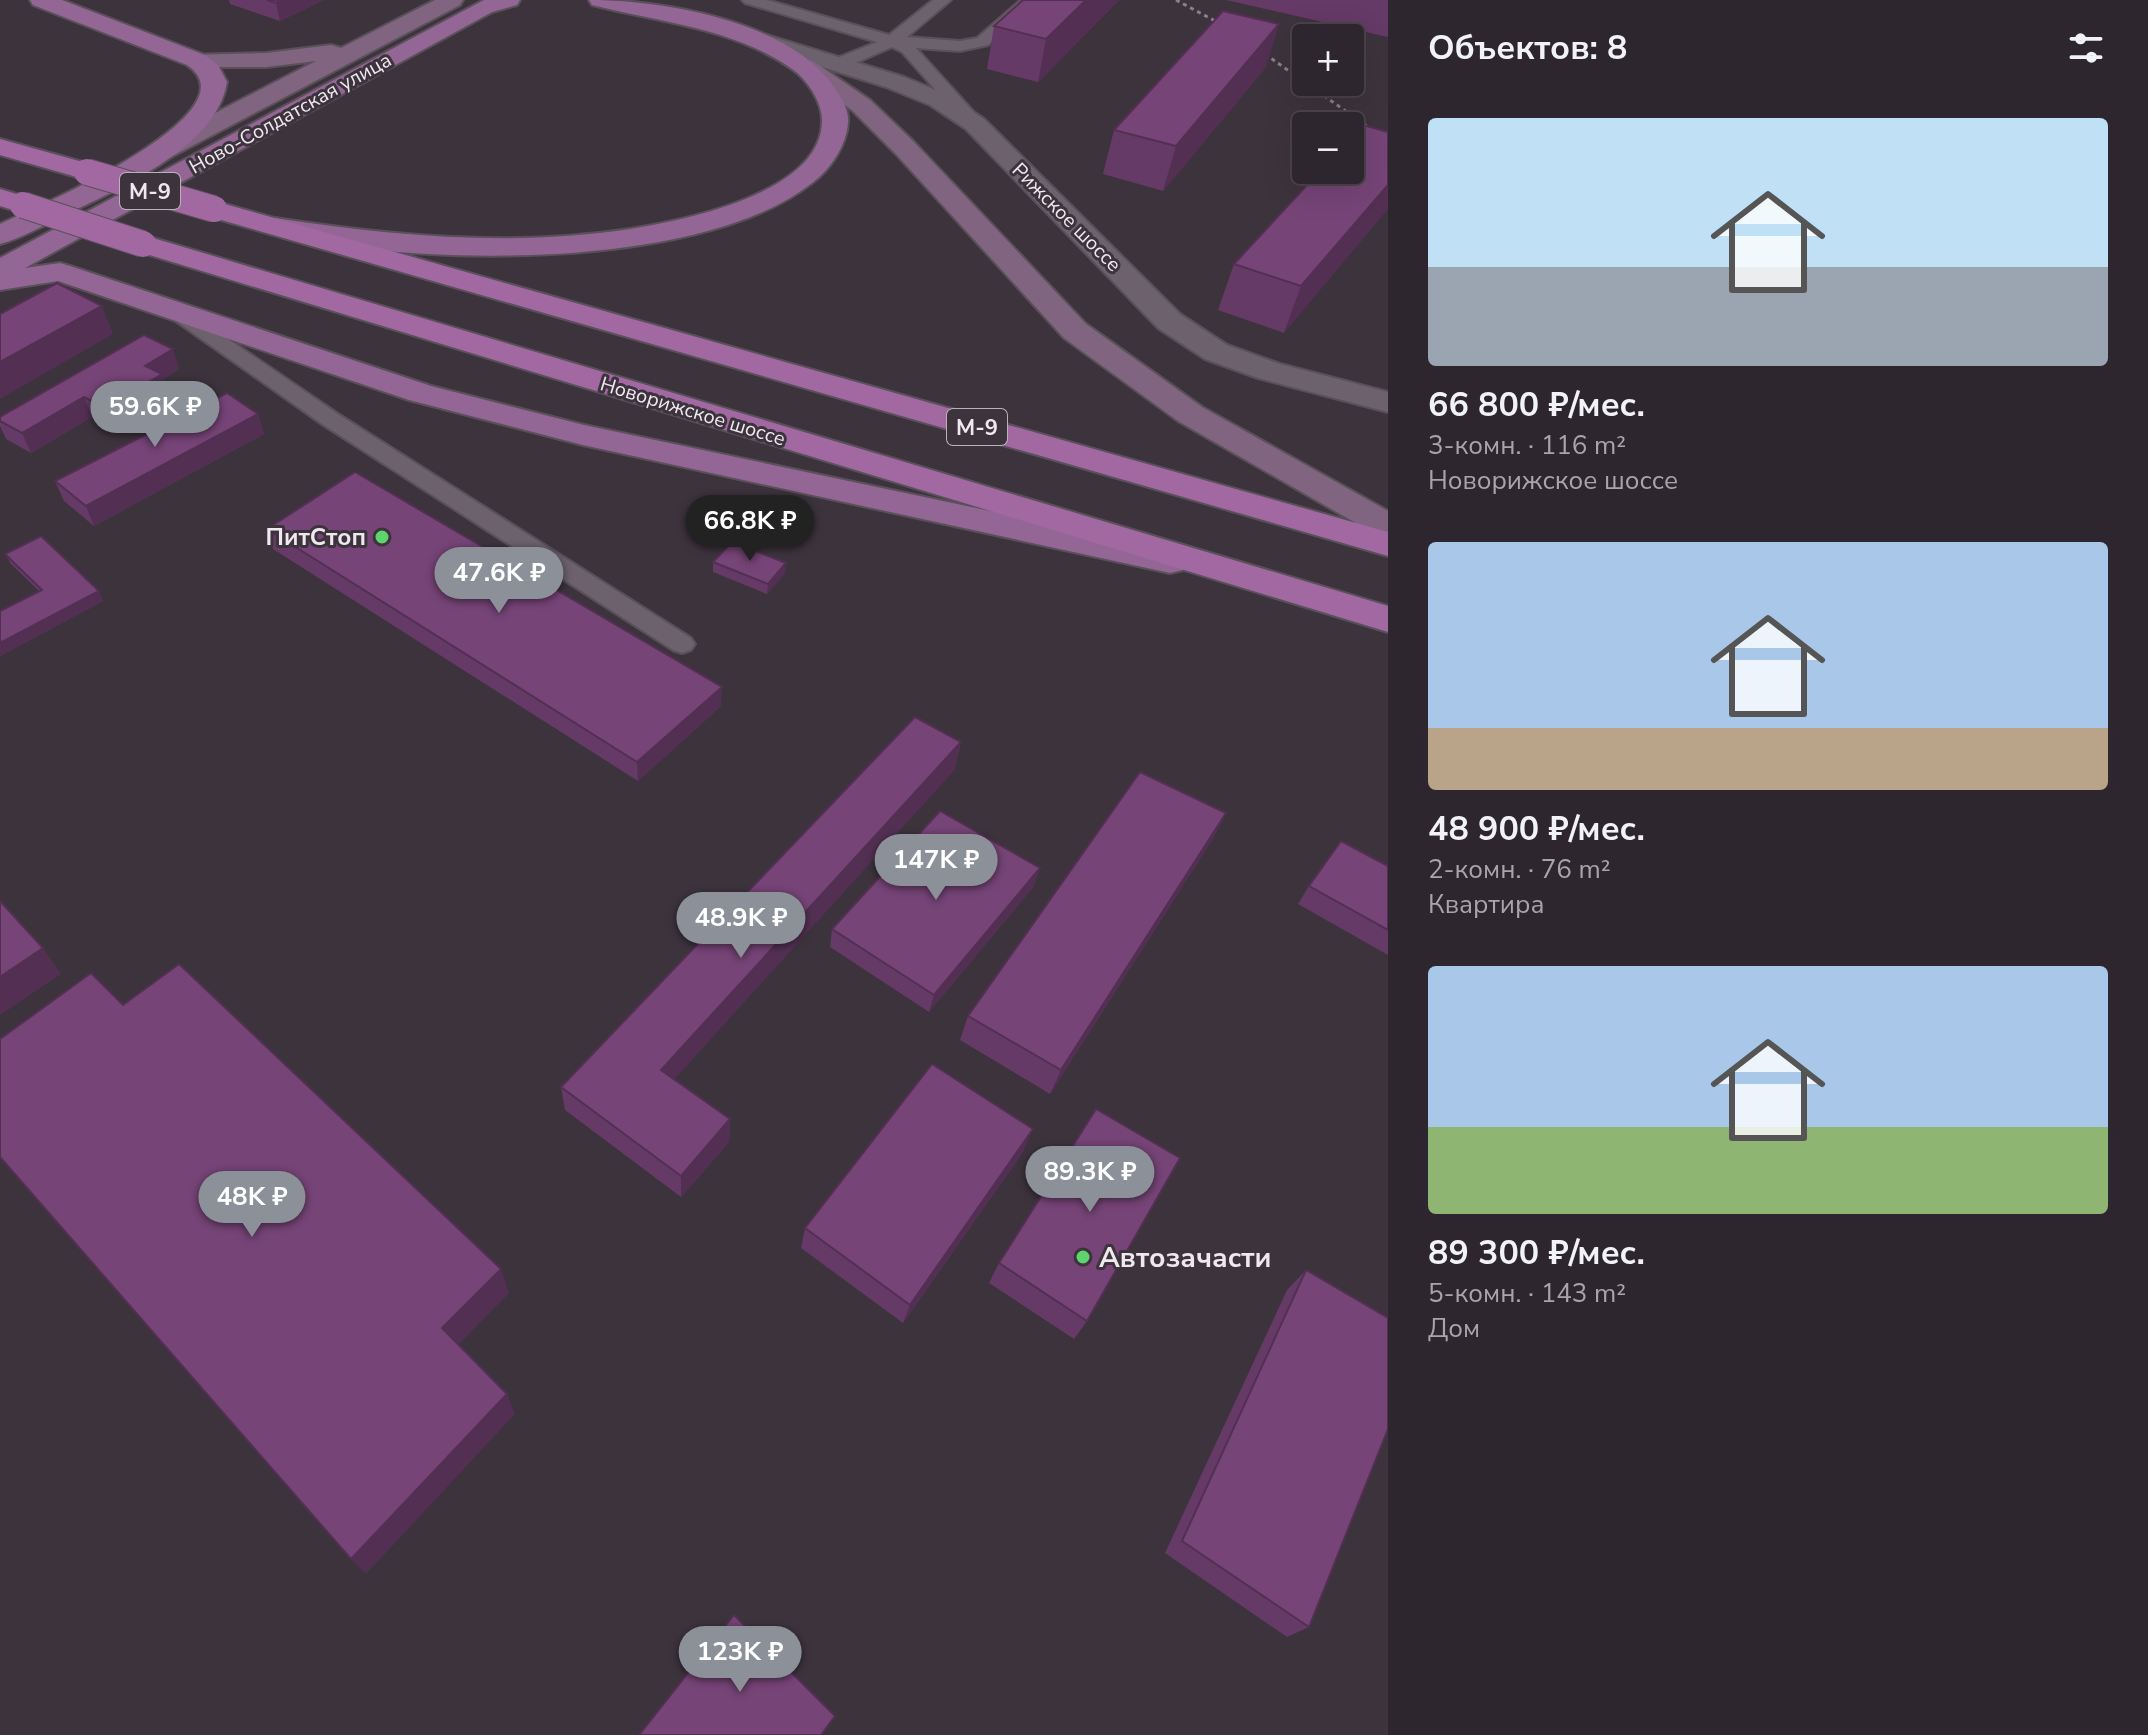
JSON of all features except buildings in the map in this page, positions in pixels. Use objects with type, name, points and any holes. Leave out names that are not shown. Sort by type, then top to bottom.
[{"type":"highway","name":"М-9","points":[[0,147],[87,172],[215,198],[275,226],[1388,544]]},
{"type":"highway","name":"Новорижское шоссе","points":[[12,201],[391,321],[1372,613]]},
{"type":"main road","points":[[41,0],[196,60],[211,72],[214,85],[209,101],[197,120],[160,152]]},
{"type":"main road","name":"Ново-Солдатская улица","points":[[0,235],[451,0]]},
{"type":"main road","points":[[600,0],[744,35]]},
{"type":"main road","name":"Ново-Солдатская улица","points":[[0,270],[496,2]]},
{"type":"main road","name":"М-9","points":[[744,35],[804,66],[861,105],[1075,331],[1190,414],[1388,526]]},
{"type":"main road","points":[[196,60],[266,60],[324,54],[372,41]]},
{"type":"main road","name":"М-9","points":[[275,226],[397,244],[485,247],[595,241],[709,221],[754,206],[796,184],[829,149],[836,125],[835,106],[804,66]]},
{"type":"main road","points":[[266,156],[337,88]]},
{"type":"main road","points":[[0,281],[60,272],[215,198]]},
{"type":"main road","points":[[60,272],[420,393],[583,435],[1148,556],[1372,613]]},
{"type":"street","name":"Рижское шоссе","points":[[744,35],[939,100],[975,124],[1169,321],[1216,352],[1269,371],[1388,402]]},
{"type":"lane","points":[[750,0],[892,41],[908,49],[975,124]]},
{"type":"lane","points":[[838,64],[892,41],[943,0]]},
{"type":"lane","points":[[892,41],[960,46],[982,42],[1030,0]]},
{"type":"lane","points":[[173,310],[299,396],[682,644]]},
{"type":"lane","points":[[299,396],[319,359]]},
{"type":"path","points":[[1176,0],[1223,26]]},
{"type":"path","points":[[1260,50],[1378,134]]},
{"type":"place","name":"ПитСтоп","points":[[382,537]]},
{"type":"place","name":"Автозачасти","points":[[1083,1257]]}]
